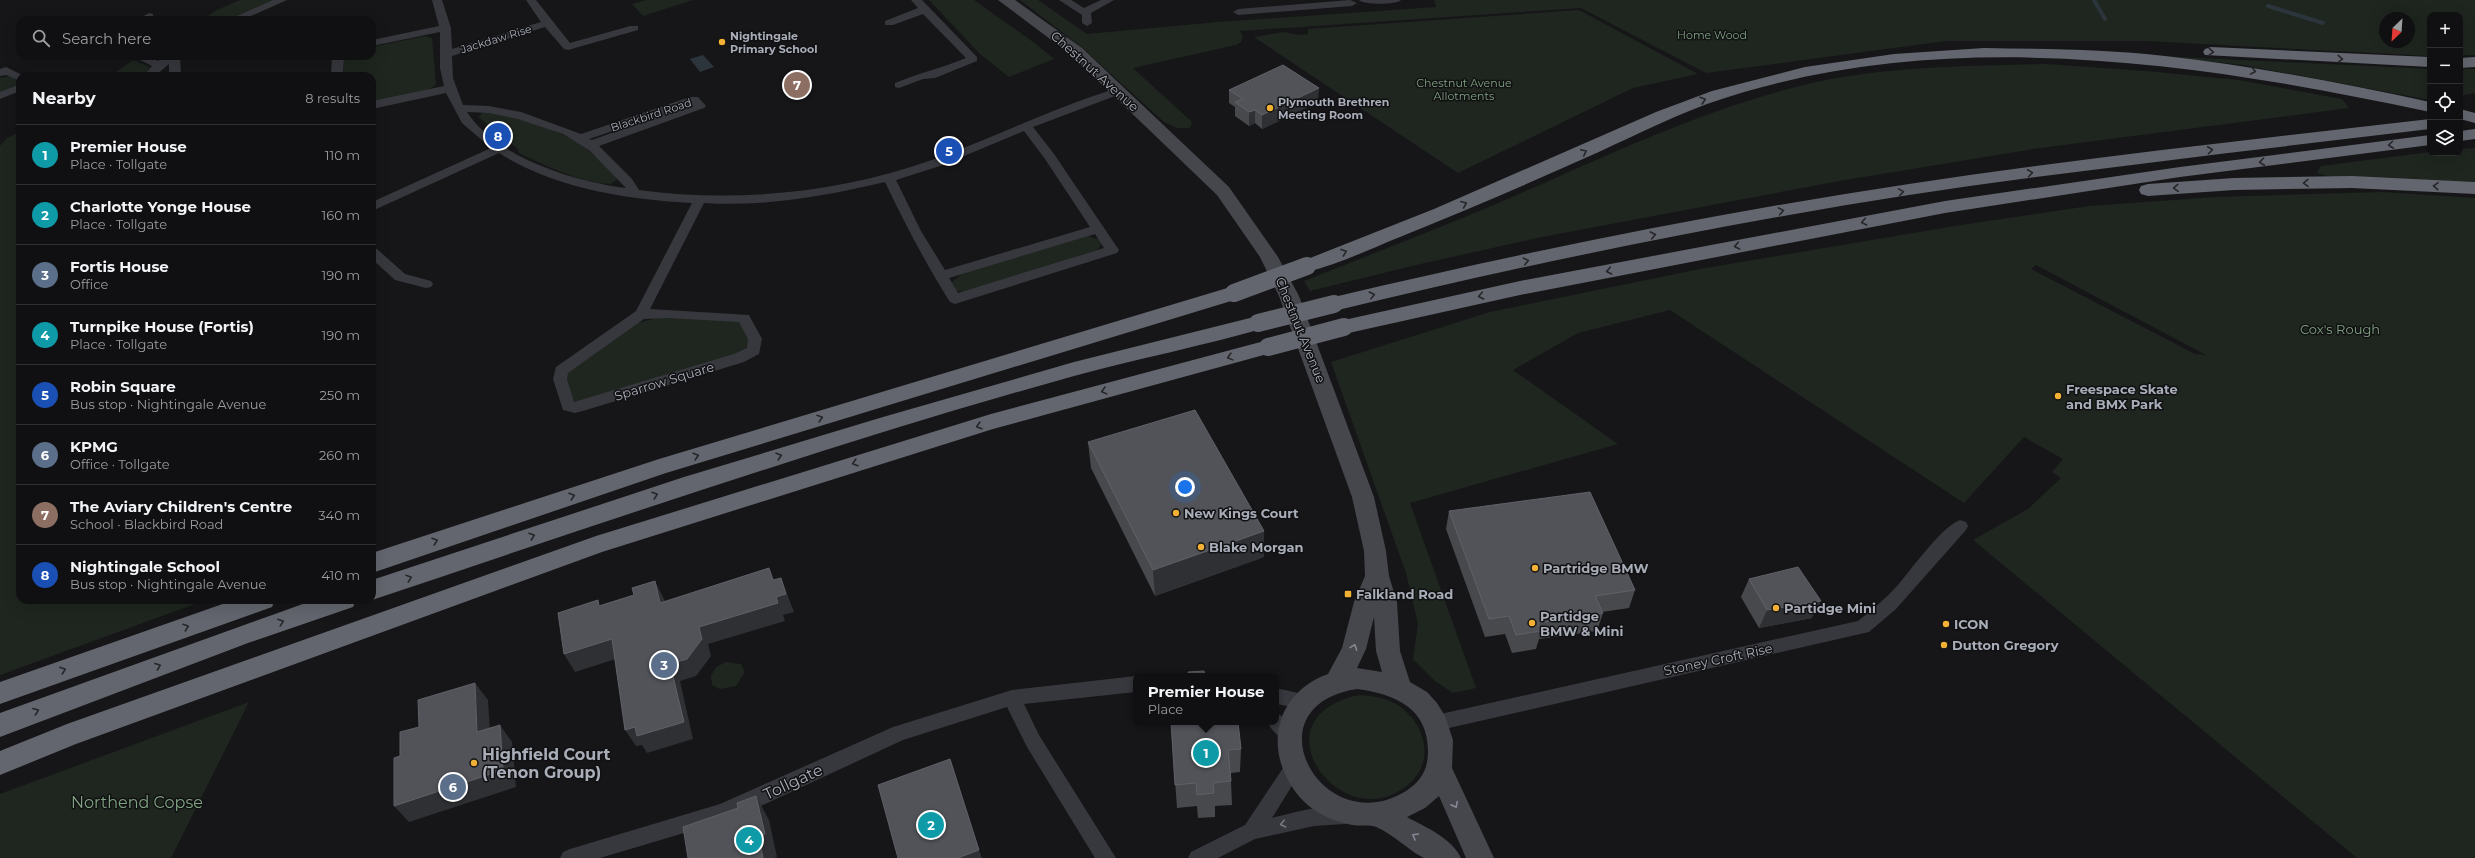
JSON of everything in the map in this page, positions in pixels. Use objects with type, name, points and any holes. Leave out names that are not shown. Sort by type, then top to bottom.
[{"type":"highway","points":[[1963,54],[1991,48],[2090,46],[2352,60],[2427,62]]},
{"type":"highway","points":[[376,561],[659,467],[1234,293],[1396,233],[1577,155],[1660,116],[1721,94],[1844,66],[1963,54],[2053,53],[2184,62],[2278,76],[2425,111]]},
{"type":"highway","points":[[2463,62],[2475,62]]},
{"type":"highway","points":[[2327,136],[2365,123],[2425,111]]},
{"type":"highway","points":[[376,589],[692,483],[867,429],[1074,369],[1334,304],[1561,254],[1833,202],[2076,166],[2427,124]]},
{"type":"highway","points":[[2463,136],[2475,134]]},
{"type":"highway","points":[[0,763],[74,734],[596,545],[991,422],[1344,327],[1520,288],[1903,214],[2180,172],[2427,140]]},
{"type":"highway","points":[[1903,214],[1954,213],[2116,192],[2234,184],[2352,182],[2475,188]]},
{"type":"highway","points":[[0,693],[252,604]]},
{"type":"highway","points":[[0,725],[239,636],[332,604]]},
{"type":"street","points":[[243,16],[282,0]]},
{"type":"street","points":[[437,0],[446,28],[446,69],[451,88],[459,109],[486,139],[528,164],[559,177],[634,194],[700,199],[775,197],[826,190],[889,178],[938,162],[1091,99],[1119,91]]},
{"type":"street","name":"Jackdaw Rise","points":[[531,0],[546,23],[568,47],[634,28]]},
{"type":"street","points":[[899,85],[922,76],[931,76],[973,59],[916,0]]},
{"type":"street","name":"Chestnut Avenue","points":[[1005,0],[1059,37],[1119,91],[1223,191],[1243,217],[1269,257],[1289,296],[1363,497],[1375,551],[1377,576],[1385,602],[1388,651],[1398,687]]},
{"type":"street","points":[[1064,0],[1087,14],[1087,23]]},
{"type":"street","points":[[1084,12],[1109,0]]},
{"type":"street","points":[[1364,0],[1396,0]]},
{"type":"street","points":[[1238,12],[1288,4],[1352,3]]},
{"type":"street","points":[[889,23],[924,10]]},
{"type":"street","name":"Jackdaw Rise","points":[[446,54],[546,23]]},
{"type":"street","points":[[376,42],[446,28]]},
{"type":"street","points":[[148,60],[160,65]]},
{"type":"street","points":[[153,72],[168,60]]},
{"type":"street","points":[[174,60],[175,72]]},
{"type":"street","points":[[338,60],[338,72]]},
{"type":"street","points":[[0,73],[6,70],[16,76]]},
{"type":"street","points":[[376,104],[451,88]]},
{"type":"street","points":[[0,96],[16,89]]},
{"type":"street","name":"Blackbird Road","points":[[580,138],[694,99],[700,106],[590,145]]},
{"type":"street","points":[[459,109],[492,110],[525,118],[580,138],[590,145],[624,177],[633,188],[634,194]]},
{"type":"street","points":[[889,178],[954,298],[1112,250],[1096,229],[1050,156],[1026,126]]},
{"type":"street","points":[[376,205],[500,148]]},
{"type":"street","name":"Sparrow Square","points":[[641,314],[668,313],[744,318],[755,339],[754,351],[739,358],[575,408],[569,406],[566,402],[561,371],[641,314],[700,199]]},
{"type":"street","points":[[941,276],[1096,229]]},
{"type":"street","points":[[376,256],[400,277],[426,284]]},
{"type":"street","name":"Stoney Croft Rise","points":[[1436,723],[1554,695],[1863,627],[1876,618],[1899,595],[1922,569],[1940,543],[1960,526]]},
{"type":"street","name":"Chestnut Avenue","points":[[1337,682],[1354,650],[1366,602],[1377,576]]},
{"type":"street","points":[[1198,858],[1252,831],[1314,817],[1367,814],[1398,810],[1417,800],[1431,786],[1440,769],[1442,746],[1436,723],[1414,696],[1398,687],[1378,680],[1357,678],[1337,682],[1319,689],[1305,701],[1294,716],[1282,727],[1294,768],[1308,789],[1324,801],[1367,814],[1418,837],[1447,858]]},
{"type":"street","name":"Tollgate","points":[[570,858],[721,813],[754,800],[899,732],[1012,698],[1133,684]]},
{"type":"street","points":[[1279,697],[1305,701]]},
{"type":"street","points":[[1012,698],[1033,741],[1106,858]]},
{"type":"street","points":[[1252,831],[1294,768]]},
{"type":"street","points":[[1440,769],[1480,858]]},
{"type":"green space","points":[[240,0],[279,0],[240,16],[207,16]]},
{"type":"green space","points":[[646,0],[693,0],[643,16],[632,4]]},
{"type":"green space","points":[[929,0],[974,0],[1036,44],[1054,59],[1009,77],[980,54]]},
{"type":"green space","name":"Home Wood","points":[[1020,0],[1038,0],[1087,34],[1219,22],[1436,7],[1434,0],[2475,0],[2475,55],[2463,55],[2463,12],[2427,12],[2427,56],[2145,41],[1946,41],[1706,73],[1581,8],[1240,31],[1243,37],[1241,42],[1236,45],[1133,68],[1192,122],[1190,128],[1177,128],[1164,122],[1080,46]]},
{"type":"green space","name":"Chestnut Avenue Allotments","points":[[1579,10],[1698,74],[1633,88],[1458,173],[1254,37],[1283,32],[1299,35],[1308,34],[1308,29]]},
{"type":"green space","points":[[425,36],[432,38],[436,85],[425,91],[376,101],[376,72],[344,72],[344,60],[376,60],[376,46]]},
{"type":"green space","points":[[2158,56],[2427,69],[2427,99],[2243,65]]},
{"type":"green space","points":[[133,60],[150,67],[146,72],[116,72]]},
{"type":"green space","points":[[2046,64],[2146,71],[2239,80],[2342,99],[2349,108],[2040,148],[1845,180],[1542,237],[1416,265],[1310,291],[1304,281],[1466,217],[1663,132],[1736,105],[1774,93],[1812,83],[1870,73],[1929,68]]},
{"type":"green space","points":[[2463,69],[2475,69],[2475,93],[2463,95]]},
{"type":"green space","points":[[11,76],[16,80],[16,85],[0,93],[0,78]]},
{"type":"green space","points":[[484,112],[517,118],[550,129],[565,136],[594,154],[613,172],[617,180],[610,184],[598,183],[575,177],[519,153],[518,149],[478,117]]},
{"type":"green space","points":[[16,134],[16,604],[195,604],[0,675],[0,146],[7,138]]},
{"type":"green space","points":[[2475,148],[2475,182],[2331,177],[2317,173],[2321,166],[2427,152],[2427,156],[2463,156],[2463,149]]},
{"type":"green space","name":"Cox's Rough","points":[[2382,192],[2475,198],[2475,858],[2357,858],[1973,540],[2028,509],[2061,478],[2052,472],[2063,459],[2024,437],[1964,503],[1670,310],[1578,333],[1513,370],[1618,444],[1410,503],[1476,688],[1453,693],[1435,681],[1413,659],[1418,624],[1406,573],[1331,362],[1490,312],[1700,269],[1961,225],[2089,206],[2215,197]],"holes":[[[2036,265],[2206,355],[2195,354],[2031,269]]]},
{"type":"green space","points":[[1088,236],[1100,240],[1101,245],[1097,250],[966,292],[956,291],[951,283],[962,274]]},
{"type":"green space","points":[[663,316],[737,321],[743,324],[751,343],[745,353],[577,403],[572,400],[566,374],[638,323]]},
{"type":"green space","points":[[726,662],[741,664],[745,672],[736,686],[720,689],[712,685],[711,676],[716,667]]},
{"type":"green space","points":[[1359,695],[1386,699],[1404,710],[1413,719],[1423,740],[1423,763],[1418,774],[1409,784],[1383,797],[1358,797],[1336,787],[1319,770],[1310,748],[1312,727],[1327,708]]},
{"type":"green space","name":"Northend Copse","points":[[249,702],[171,858],[0,858],[0,794]]},
{"type":"shaded area","points":[[703,55],[714,67],[700,72],[690,59]]},
{"type":"building","points":[[1283,65],[1319,88],[1262,115],[1255,110],[1249,112],[1235,102],[1243,99],[1229,90]]},
{"type":"building","name":"New Kings Court","points":[[1195,410],[1264,531],[1153,570],[1088,442]]},
{"type":"building","name":"Partridge BMW","points":[[1590,492],[1635,590],[1595,596],[1603,613],[1538,623],[1541,631],[1516,635],[1509,616],[1489,619],[1449,511]]},
{"type":"building","points":[[1798,567],[1821,601],[1767,610],[1749,579]]},
{"type":"building","points":[[769,568],[773,580],[781,578],[786,594],[776,597],[778,603],[699,627],[702,639],[687,659],[670,664],[684,722],[637,736],[635,727],[625,730],[612,639],[564,654],[558,613],[598,600],[599,606],[634,595],[632,588],[655,581],[660,603]]},
{"type":"building","points":[[1204,671],[1204,673],[1188,673]]},
{"type":"building","name":"Highfield Court (Tenon Group)","points":[[475,683],[477,732],[500,725],[503,770],[394,806],[394,758],[400,756],[400,732],[419,727],[418,700]]},
{"type":"building","points":[[1171,725],[1238,725],[1241,749],[1228,750],[1231,781],[1213,783],[1214,793],[1197,795],[1196,783],[1175,785]]},
{"type":"building","points":[[950,759],[979,850],[958,858],[898,858],[878,785]]},
{"type":"building","points":[[756,796],[765,834],[759,836],[763,858],[688,858],[683,827],[738,808],[737,803]]},
{"type":"waterway","points":[[2094,0],[2105,19]]},
{"type":"waterway","points":[[2268,6],[2323,23]]},
{"type":"place","name":"Nightingale Primary School","points":[[722,42]]},
{"type":"place","name":"The Aviary Children's Centre","points":[[797,85]]},
{"type":"place","name":"Plymouth Brethren Meeting Room","points":[[1270,108]]},
{"type":"place","name":"Nightingale School","points":[[498,136]]},
{"type":"place","name":"Robin Square","points":[[949,151]]},
{"type":"place","name":"Freespace Skate and BMX Park","points":[[2058,396]]},
{"type":"place","name":"New Kings Court","points":[[1176,513]]},
{"type":"place","name":"Blake Morgan","points":[[1201,547]]},
{"type":"place","name":"Partridge BMW","points":[[1535,568]]},
{"type":"place","name":"Falkland Road","points":[[1348,594]]},
{"type":"place","name":"Partidge Mini","points":[[1776,608]]},
{"type":"place","name":"Partidge BMW & Mini","points":[[1532,623]]},
{"type":"place","name":"ICON","points":[[1946,624]]},
{"type":"place","name":"Dutton Gregory","points":[[1944,645]]},
{"type":"place","name":"Fortis House","points":[[664,665]]},
{"type":"place","name":"Premier House","points":[[1206,753]]},
{"type":"place","name":"Highfield Court (Tenon Group)","points":[[474,763]]},
{"type":"place","name":"KPMG","points":[[453,787]]},
{"type":"place","name":"Charlotte Yonge House","points":[[931,825]]},
{"type":"place","name":"Turnpike House (Fortis)","points":[[749,840]]}]
